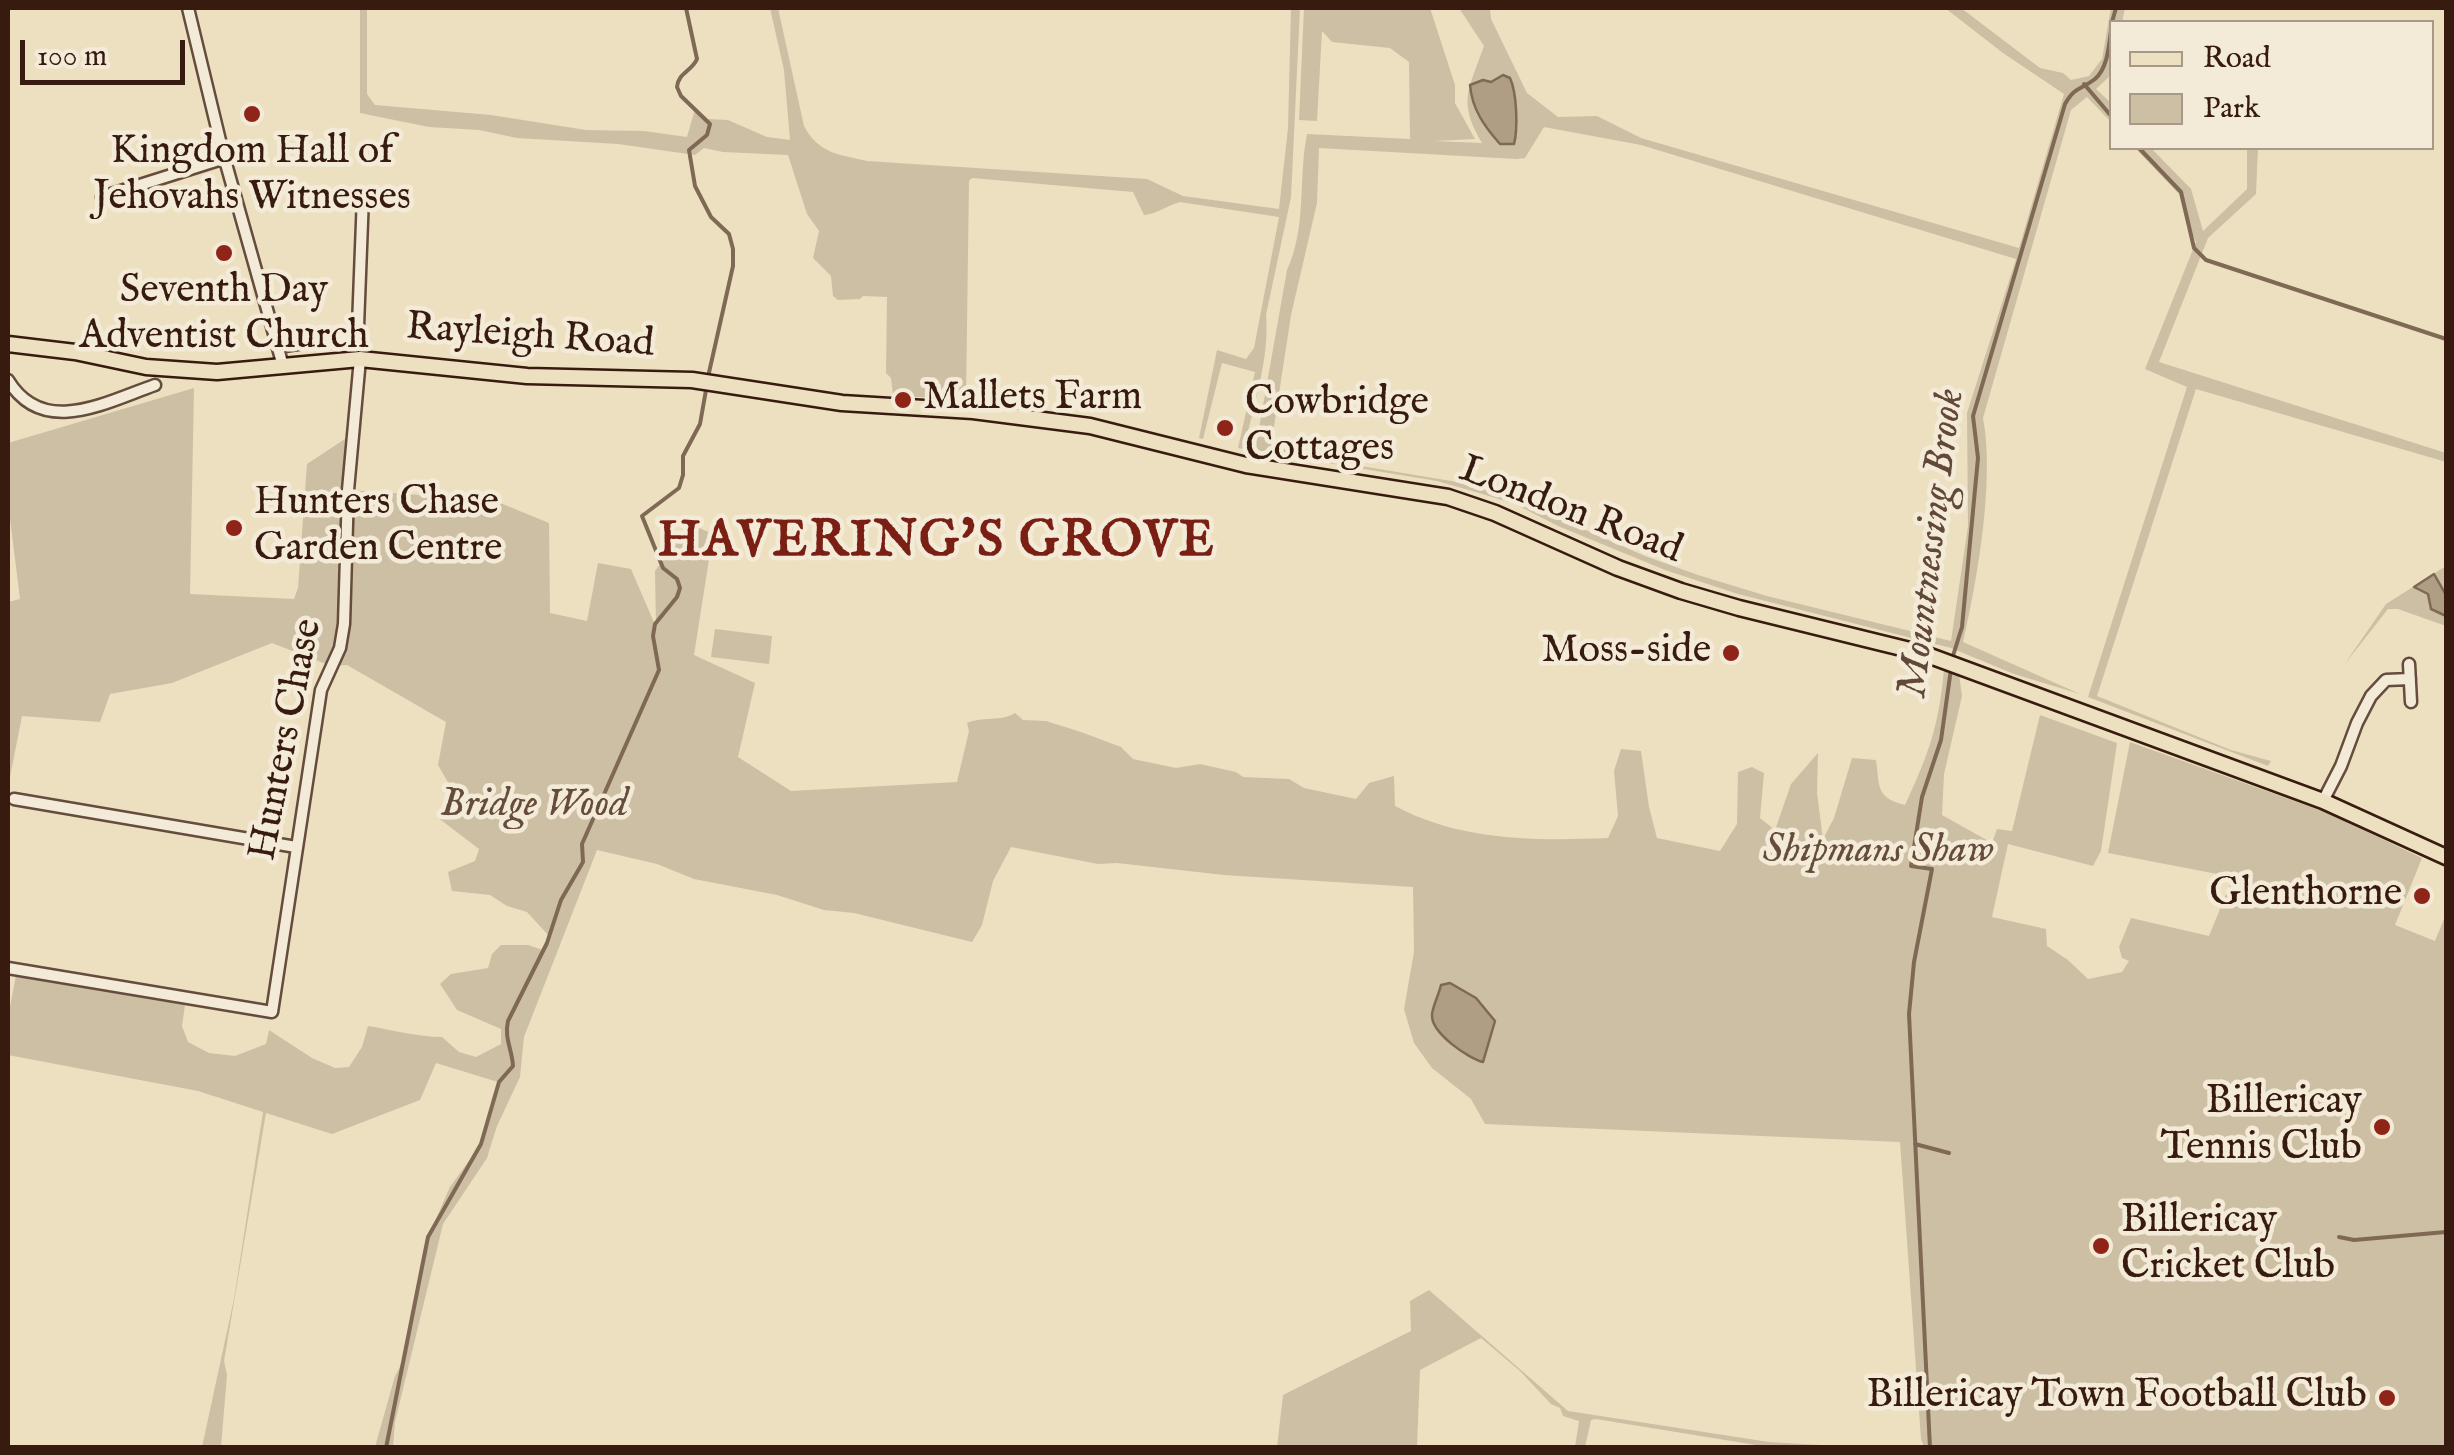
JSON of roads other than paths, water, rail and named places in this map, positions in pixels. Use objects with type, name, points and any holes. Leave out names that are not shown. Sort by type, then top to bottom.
[{"type":"main road","name":"Rayleigh Road","points":[[8,344],[162,368],[217,372],[360,359],[527,376],[692,380]]},
{"type":"main road","name":"London Road","points":[[692,380],[842,403],[973,411],[1090,426],[1246,465],[1448,497],[1681,590],[1952,664],[2322,801],[2446,857]]},
{"type":"street","points":[[188,8],[283,366]]},
{"type":"street","points":[[102,196],[225,158]]},
{"type":"street","name":"Rayleigh Road","points":[[278,347],[349,336],[358,326],[363,196]]},
{"type":"street","name":"Hunters Chase","points":[[8,968],[272,1012],[321,690],[340,648],[344,624],[348,490],[360,359]]},
{"type":"street","points":[[8,380],[41,410],[63,414],[155,385]]},
{"type":"street","points":[[2409,664],[2411,702]]},
{"type":"street","points":[[2322,801],[2371,696],[2386,680],[2410,678]]},
{"type":"street","points":[[14,798],[296,847]]},
{"type":"waterway","points":[[686,8],[697,59],[677,87],[681,96],[710,124],[707,135],[689,150],[695,186],[711,217],[729,234],[733,249],[733,266],[708,377]]},
{"type":"waterway","name":"Mountnessing Brook","points":[[2113,20],[2116,8]]},
{"type":"waterway","name":"Mountnessing Brook","points":[[1952,659],[1962,627],[1978,458],[1973,416],[2065,104],[2075,91],[2100,74],[2109,46]]},
{"type":"waterway","points":[[2084,84],[2109,113]]},
{"type":"waterway","points":[[2141,150],[2181,192],[2194,248],[2206,260],[2446,339]]},
{"type":"waterway","points":[[386,1448],[428,1237],[481,1144],[499,1082],[513,1066],[508,1021],[547,943],[561,900],[583,862],[582,844],[659,670],[653,636],[655,624],[680,588],[677,579],[663,568],[642,516],[679,488],[683,456],[700,424],[706,390]]},
{"type":"waterway","name":"Mountnessing Brook","points":[[1930,1448],[1909,1014],[1914,962],[1932,869],[1911,866],[1922,797],[1941,740],[1951,669]]},
{"type":"waterway","points":[[1915,1144],[1949,1153]]},
{"type":"waterway","points":[[2339,1237],[2354,1240],[2446,1232]]},
{"type":"place","name":"Kingdom Hall of Jehovahs Witnesses","points":[[252,114]]},
{"type":"place","name":"Seventh Day Adventist Church","points":[[224,253]]},
{"type":"place","name":"Mallets Farm","points":[[903,400]]},
{"type":"place","name":"Cowbridge Cottages","points":[[1225,428]]},
{"type":"place","name":"Hunters Chase Garden Centre","points":[[234,528]]},
{"type":"place","name":"Moss-side","points":[[1731,653]]},
{"type":"place","name":"Glenthorne","points":[[2422,896]]},
{"type":"place","name":"Billericay Tennis Club","points":[[2382,1127]]},
{"type":"place","name":"Billericay Cricket Club","points":[[2101,1246]]},
{"type":"place","name":"Billericay Town Football Club","points":[[2387,1398]]},
{"type":"district","name":"HAVERING'S GROVE","points":[[937,545]]},
{"type":"park label","name":"Bridge Wood","points":[[534,807]]},
{"type":"park label","name":"Shipmans Shaw","points":[[1878,853]]}]
